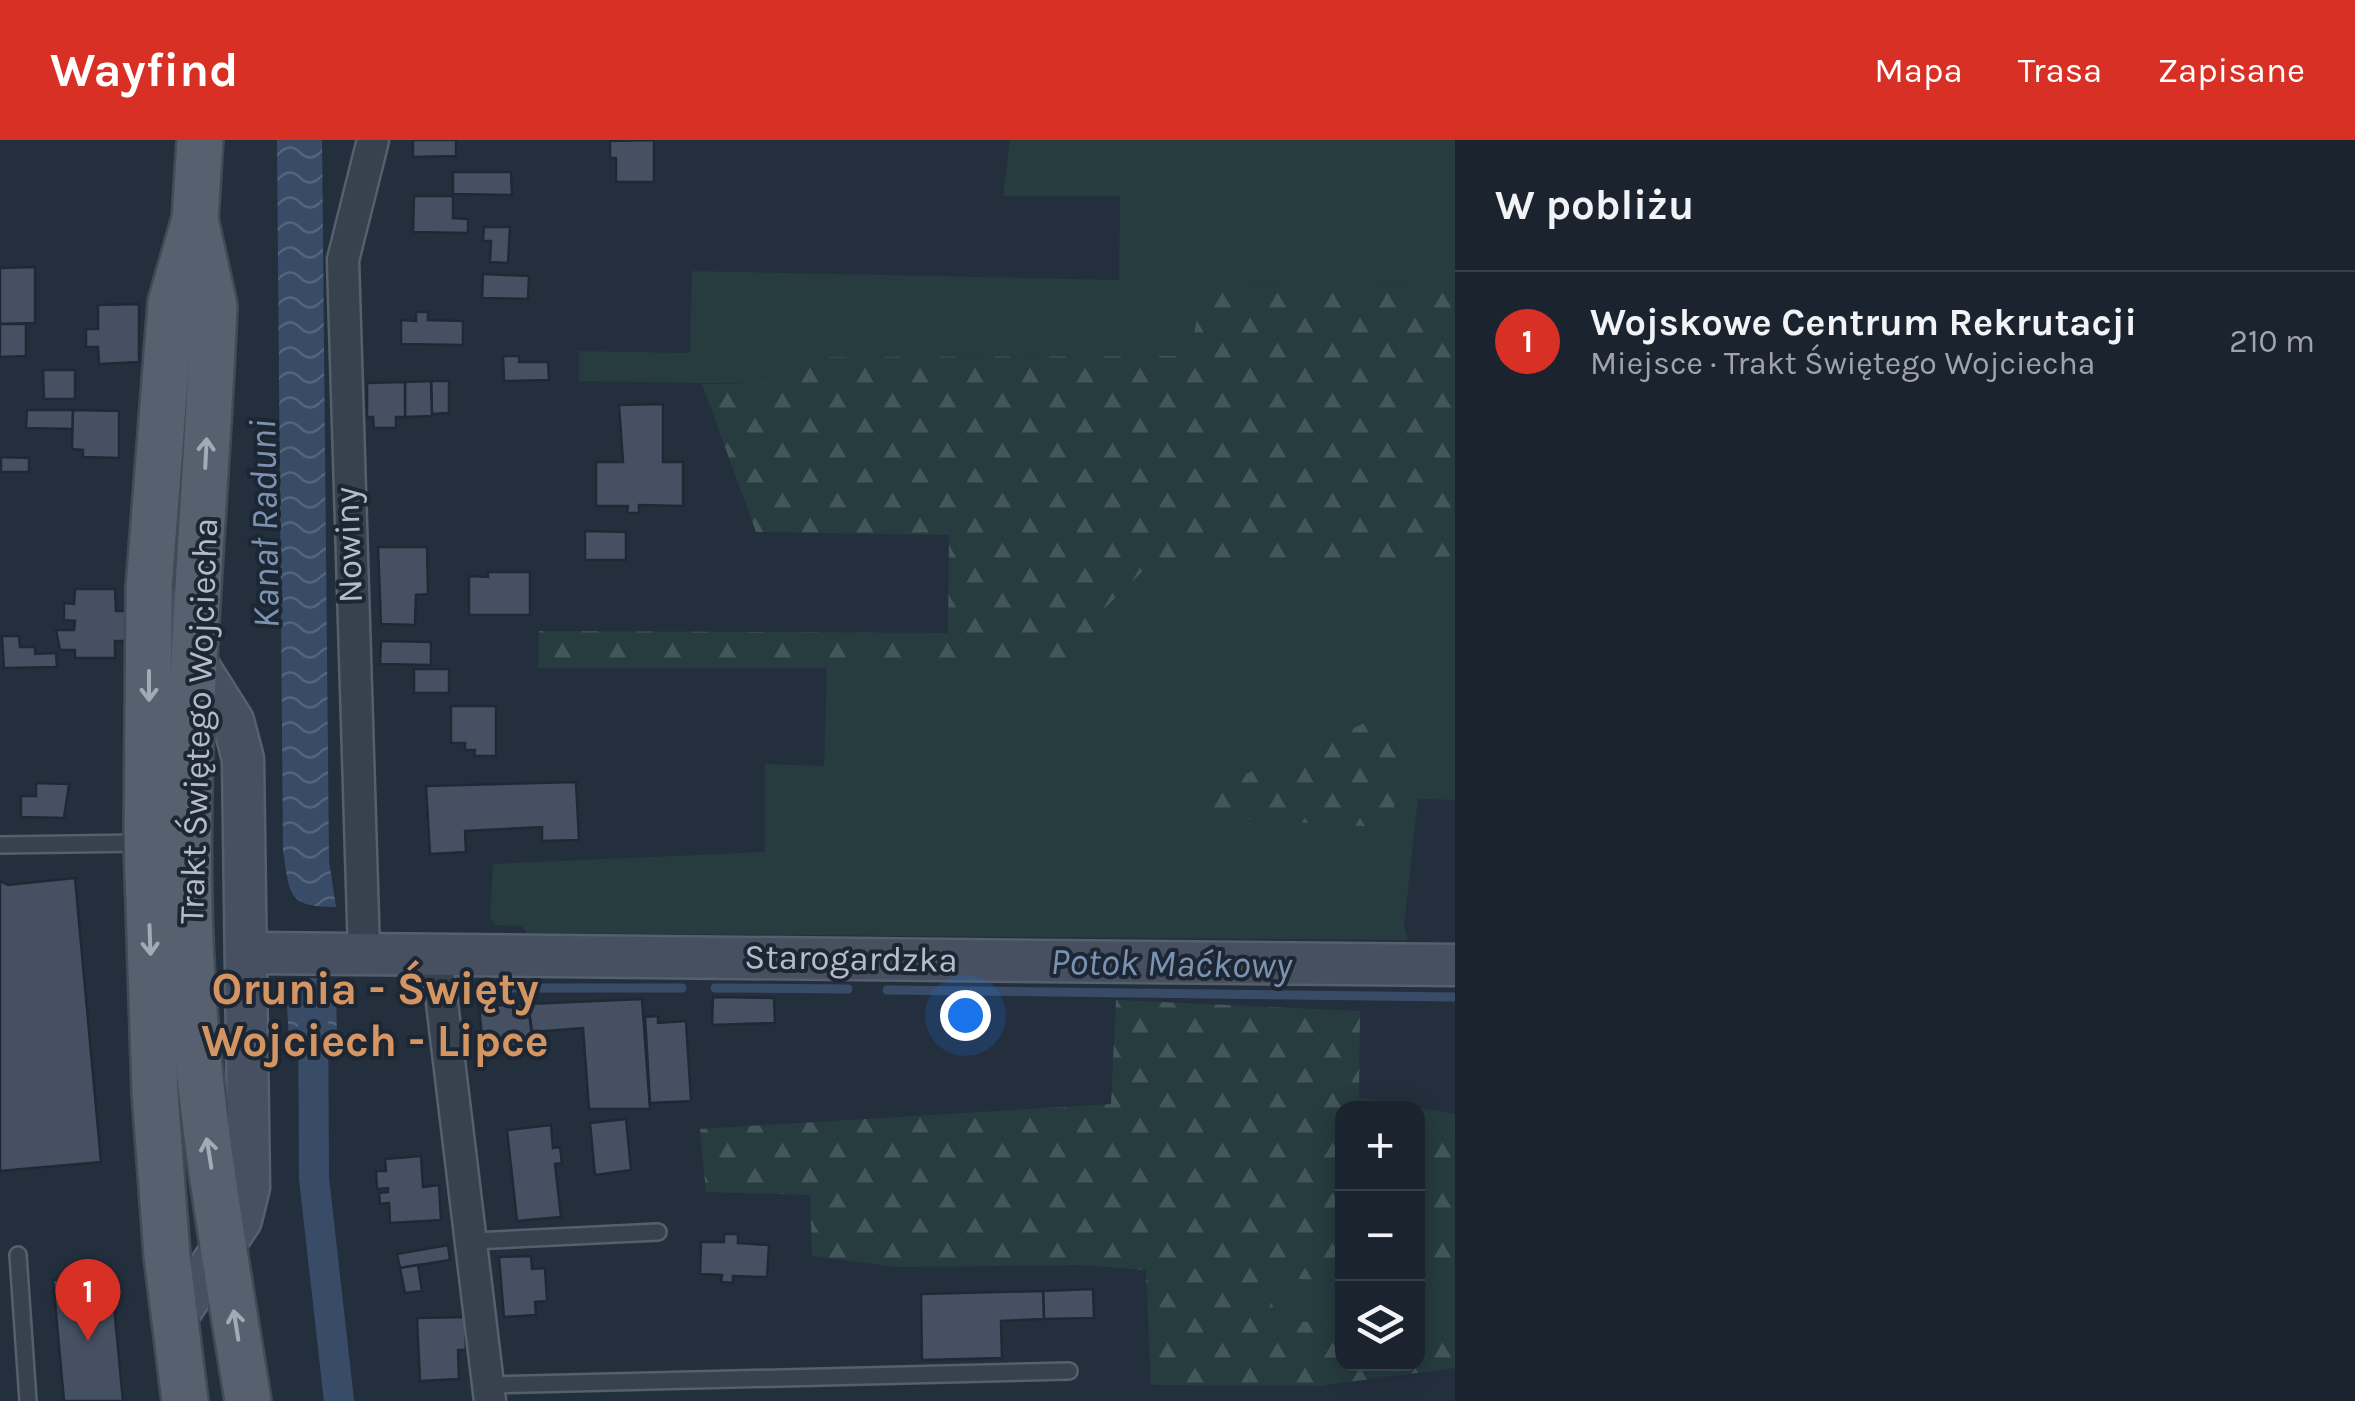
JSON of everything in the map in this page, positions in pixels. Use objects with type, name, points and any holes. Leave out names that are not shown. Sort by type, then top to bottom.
[{"type":"main road","name":"Trakt Świętego Wojciecha","points":[[200,140],[195,219],[171,303],[149,588],[168,843],[192,979],[204,1124],[248,1401]]},
{"type":"main road","name":"Trakt Świętego Wojciecha","points":[[184,1401],[167,1256],[155,1093],[168,843],[196,655],[214,306],[195,219]]},
{"type":"main road","points":[[149,588],[196,655],[240,738],[249,1187],[242,1220],[176,1318]]},
{"type":"main road","name":"Starogardzka","points":[[246,952],[1455,966]]},
{"type":"street","name":"Nowiny","points":[[364,953],[343,276],[352,214],[373,140]]},
{"type":"street","points":[[436,953],[489,1393]]},
{"type":"lane","points":[[0,846],[168,843]]},
{"type":"lane","points":[[473,1241],[658,1232]]},
{"type":"lane","points":[[18,1255],[28,1401]]},
{"type":"lane","points":[[489,1393],[1070,1371]]},
{"type":"green space","points":[[1010,140],[1455,140],[1455,285],[1203,287],[1191,356],[798,357],[759,384],[579,381],[579,351],[690,353],[692,271],[1119,280],[1120,196],[1003,196]]},
{"type":"green space","points":[[1455,285],[1455,556],[1144,570],[1104,609],[1104,668],[538,668],[539,631],[948,633],[949,535],[756,532],[702,384],[759,384],[797,357],[1190,356],[1203,287]]},
{"type":"green space","points":[[1455,556],[1455,800],[1418,799],[1404,926],[1408,940],[527,933],[521,926],[496,925],[490,917],[493,864],[765,852],[765,764],[824,766],[827,667],[1103,668],[1104,609],[1144,570]]},
{"type":"green space","points":[[1405,706],[1392,828],[1229,818],[1180,802]]},
{"type":"green space","points":[[1116,1000],[1360,1011],[1359,1098],[1377,1101],[1335,1101],[1335,1281],[1262,1277],[1278,1320],[1335,1324],[1335,1371],[1425,1371],[1425,1329],[1455,1331],[1455,1368],[1318,1386],[1151,1385],[1146,1270],[1080,1265],[897,1267],[812,1256],[810,1195],[706,1192],[700,1129],[1111,1104]]},
{"type":"green space","points":[[1425,1109],[1455,1114],[1455,1287],[1425,1285]]},
{"type":"green space","points":[[1261,1276],[1335,1281],[1335,1324],[1278,1320]]},
{"type":"green space","points":[[1425,1285],[1455,1287],[1455,1331],[1425,1329]]},
{"type":"water","points":[[277,140],[322,140],[329,861],[336,907],[308,904],[294,896],[283,851]]},
{"type":"water","points":[[336,992],[337,1040],[289,1040],[287,1005],[307,993]]},
{"type":"building","points":[[413,140],[456,140],[456,156],[413,157]]},
{"type":"building","points":[[654,140],[654,182],[616,182],[616,158],[610,158],[610,141]]},
{"type":"building","points":[[453,172],[511,172],[512,195],[453,194]]},
{"type":"building","points":[[414,196],[453,196],[453,218],[468,219],[468,233],[413,232]]},
{"type":"building","points":[[484,227],[510,227],[508,263],[490,262],[491,241],[483,241]]},
{"type":"building","points":[[35,267],[35,323],[0,324],[0,268]]},
{"type":"building","points":[[483,274],[529,276],[528,299],[482,298]]},
{"type":"building","points":[[139,304],[139,362],[99,364],[98,347],[86,347],[86,329],[98,329],[98,305]]},
{"type":"building","points":[[416,312],[428,312],[428,320],[463,321],[463,345],[401,344],[401,320],[416,321]]},
{"type":"building","points":[[0,324],[26,324],[26,356],[0,357]]},
{"type":"building","points":[[503,356],[519,356],[519,362],[548,362],[549,380],[504,381]]},
{"type":"building","points":[[43,370],[75,370],[75,399],[44,399]]},
{"type":"building","points":[[431,381],[449,381],[449,413],[432,414]]},
{"type":"building","points":[[431,381],[432,416],[405,417],[405,382]]},
{"type":"building","points":[[405,382],[405,417],[396,417],[396,428],[374,428],[373,417],[367,417],[367,383]]},
{"type":"building","points":[[663,404],[663,462],[683,462],[683,506],[639,505],[639,513],[627,513],[628,506],[596,506],[596,462],[623,462],[619,405]]},
{"type":"building","points":[[27,410],[73,410],[73,429],[26,428]]},
{"type":"building","points":[[73,410],[119,411],[119,458],[83,457],[83,450],[72,449]]},
{"type":"building","points":[[1,457],[29,458],[29,472],[1,472]]},
{"type":"building","points":[[585,531],[626,532],[626,560],[585,560]]},
{"type":"building","points":[[378,547],[427,547],[428,594],[416,595],[415,625],[381,624]]},
{"type":"building","points":[[488,572],[530,572],[530,615],[469,615],[469,576],[488,577]]},
{"type":"building","points":[[75,589],[115,589],[116,611],[126,611],[126,641],[115,641],[115,658],[75,658],[75,650],[60,650],[56,630],[74,630],[75,621],[64,620],[64,603],[74,604]]},
{"type":"building","points":[[2,636],[19,636],[20,647],[35,647],[35,654],[56,653],[57,667],[4,668]]},
{"type":"building","points":[[381,641],[431,642],[431,665],[380,664]]},
{"type":"building","points":[[414,669],[449,669],[449,693],[414,693]]},
{"type":"building","points":[[451,706],[496,706],[496,756],[474,756],[475,750],[465,750],[465,743],[451,743]]},
{"type":"building","points":[[576,782],[579,840],[542,841],[542,827],[465,831],[466,852],[430,854],[426,786]]},
{"type":"building","points":[[36,783],[69,784],[64,818],[21,817],[21,796],[36,796]]},
{"type":"building","points":[[75,878],[101,1162],[0,1171],[0,881],[8,885]]},
{"type":"building","points":[[713,997],[774,998],[775,1023],[712,1025]]},
{"type":"building","points":[[642,999],[650,1109],[589,1109],[583,1028],[532,1032],[528,1004]]},
{"type":"building","points":[[528,1004],[533,1044],[483,1049],[479,1006]]},
{"type":"building","points":[[658,1016],[658,1023],[686,1021],[691,1101],[650,1103],[645,1017]]},
{"type":"building","points":[[626,1119],[631,1170],[595,1175],[590,1123]]},
{"type":"building","points":[[551,1125],[553,1148],[560,1147],[562,1163],[555,1164],[561,1217],[517,1221],[507,1130]]},
{"type":"building","points":[[421,1156],[423,1187],[439,1185],[441,1220],[390,1223],[389,1203],[380,1204],[379,1193],[388,1192],[388,1188],[377,1189],[376,1171],[386,1171],[385,1159]]},
{"type":"building","points":[[724,1234],[738,1234],[738,1243],[769,1245],[767,1277],[733,1276],[733,1283],[721,1282],[722,1275],[700,1274],[701,1242],[724,1242]]},
{"type":"building","points":[[448,1245],[450,1260],[400,1268],[397,1254]]},
{"type":"building","points":[[531,1256],[532,1269],[545,1268],[547,1301],[535,1302],[536,1315],[504,1317],[499,1257]]},
{"type":"building","points":[[418,1265],[422,1291],[405,1293],[400,1268]]},
{"type":"building","points":[[111,1274],[123,1401],[64,1401],[53,1280]]},
{"type":"building","points":[[1093,1289],[1094,1318],[1044,1319],[1043,1291]]},
{"type":"building","points":[[1043,1291],[1044,1319],[1001,1321],[1002,1358],[922,1360],[921,1294]]},
{"type":"building","points":[[465,1317],[466,1350],[458,1350],[459,1379],[420,1381],[417,1318]]},
{"type":"waterway","name":"Potok Maćkowy","points":[[481,988],[682,988]]},
{"type":"waterway","name":"Potok Maćkowy","points":[[715,988],[848,989]]},
{"type":"waterway","name":"Potok Maćkowy","points":[[887,990],[1455,997]]},
{"type":"waterway","name":"Kanał Raduni","points":[[313,993],[314,1178],[339,1401]]},
{"type":"place","name":"Wojskowe Centrum Rekrutacji","points":[[88,1341]]},
{"type":"district","name":"Orunia - Święty Wojciech - Lipce","points":[[375,1014]]}]
